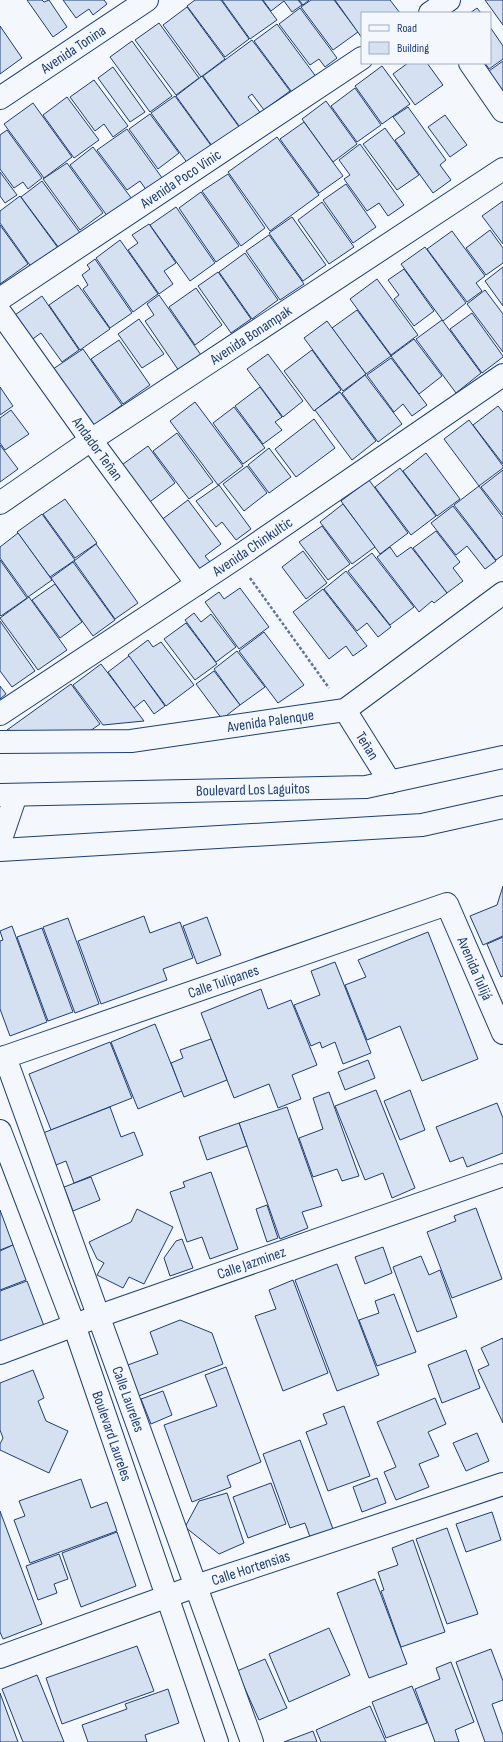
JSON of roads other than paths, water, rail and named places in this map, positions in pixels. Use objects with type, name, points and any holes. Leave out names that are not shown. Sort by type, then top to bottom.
[{"type":"street","name":"Avenida Tonina","points":[[0,98],[147,0]]},
{"type":"street","name":"Avenida Poco Vinic","points":[[0,299],[361,59]]},
{"type":"street","points":[[471,64],[503,111]]},
{"type":"street","name":"Avenida Bonampak","points":[[0,503],[91,440],[503,169]]},
{"type":"street","name":"Andador Teñan","points":[[0,312],[91,440],[197,584]]},
{"type":"street","name":"Avenida Chinkultic","points":[[0,714],[236,558],[503,375]]},
{"type":"street","name":"Avenida Palenque","points":[[0,742],[131,741],[345,710],[503,593]]},
{"type":"street","name":"Teñan","points":[[345,710],[390,782]]},
{"type":"street","name":"Boulevard Los Laguitos","points":[[8,795],[366,787],[503,756]]},
{"type":"street","points":[[0,842],[8,795]]},
{"type":"street","points":[[0,850],[422,825],[503,807]]},
{"type":"street","name":"Avenida Tulijá","points":[[447,904],[503,1033]]},
{"type":"street","name":"Calle Tulipanes","points":[[2,1058],[447,904]]},
{"type":"street","name":"Calle Laureles","points":[[2,1058],[98,1316],[252,1742]]},
{"type":"street","name":"Boulevard Laureles","points":[[0,1132],[74,1325],[217,1742]]},
{"type":"street","name":"Calle Jazminez","points":[[0,1353],[98,1316],[503,1174]]},
{"type":"street","name":"Calle Hortensias","points":[[0,1657],[196,1586],[503,1484]]}]
